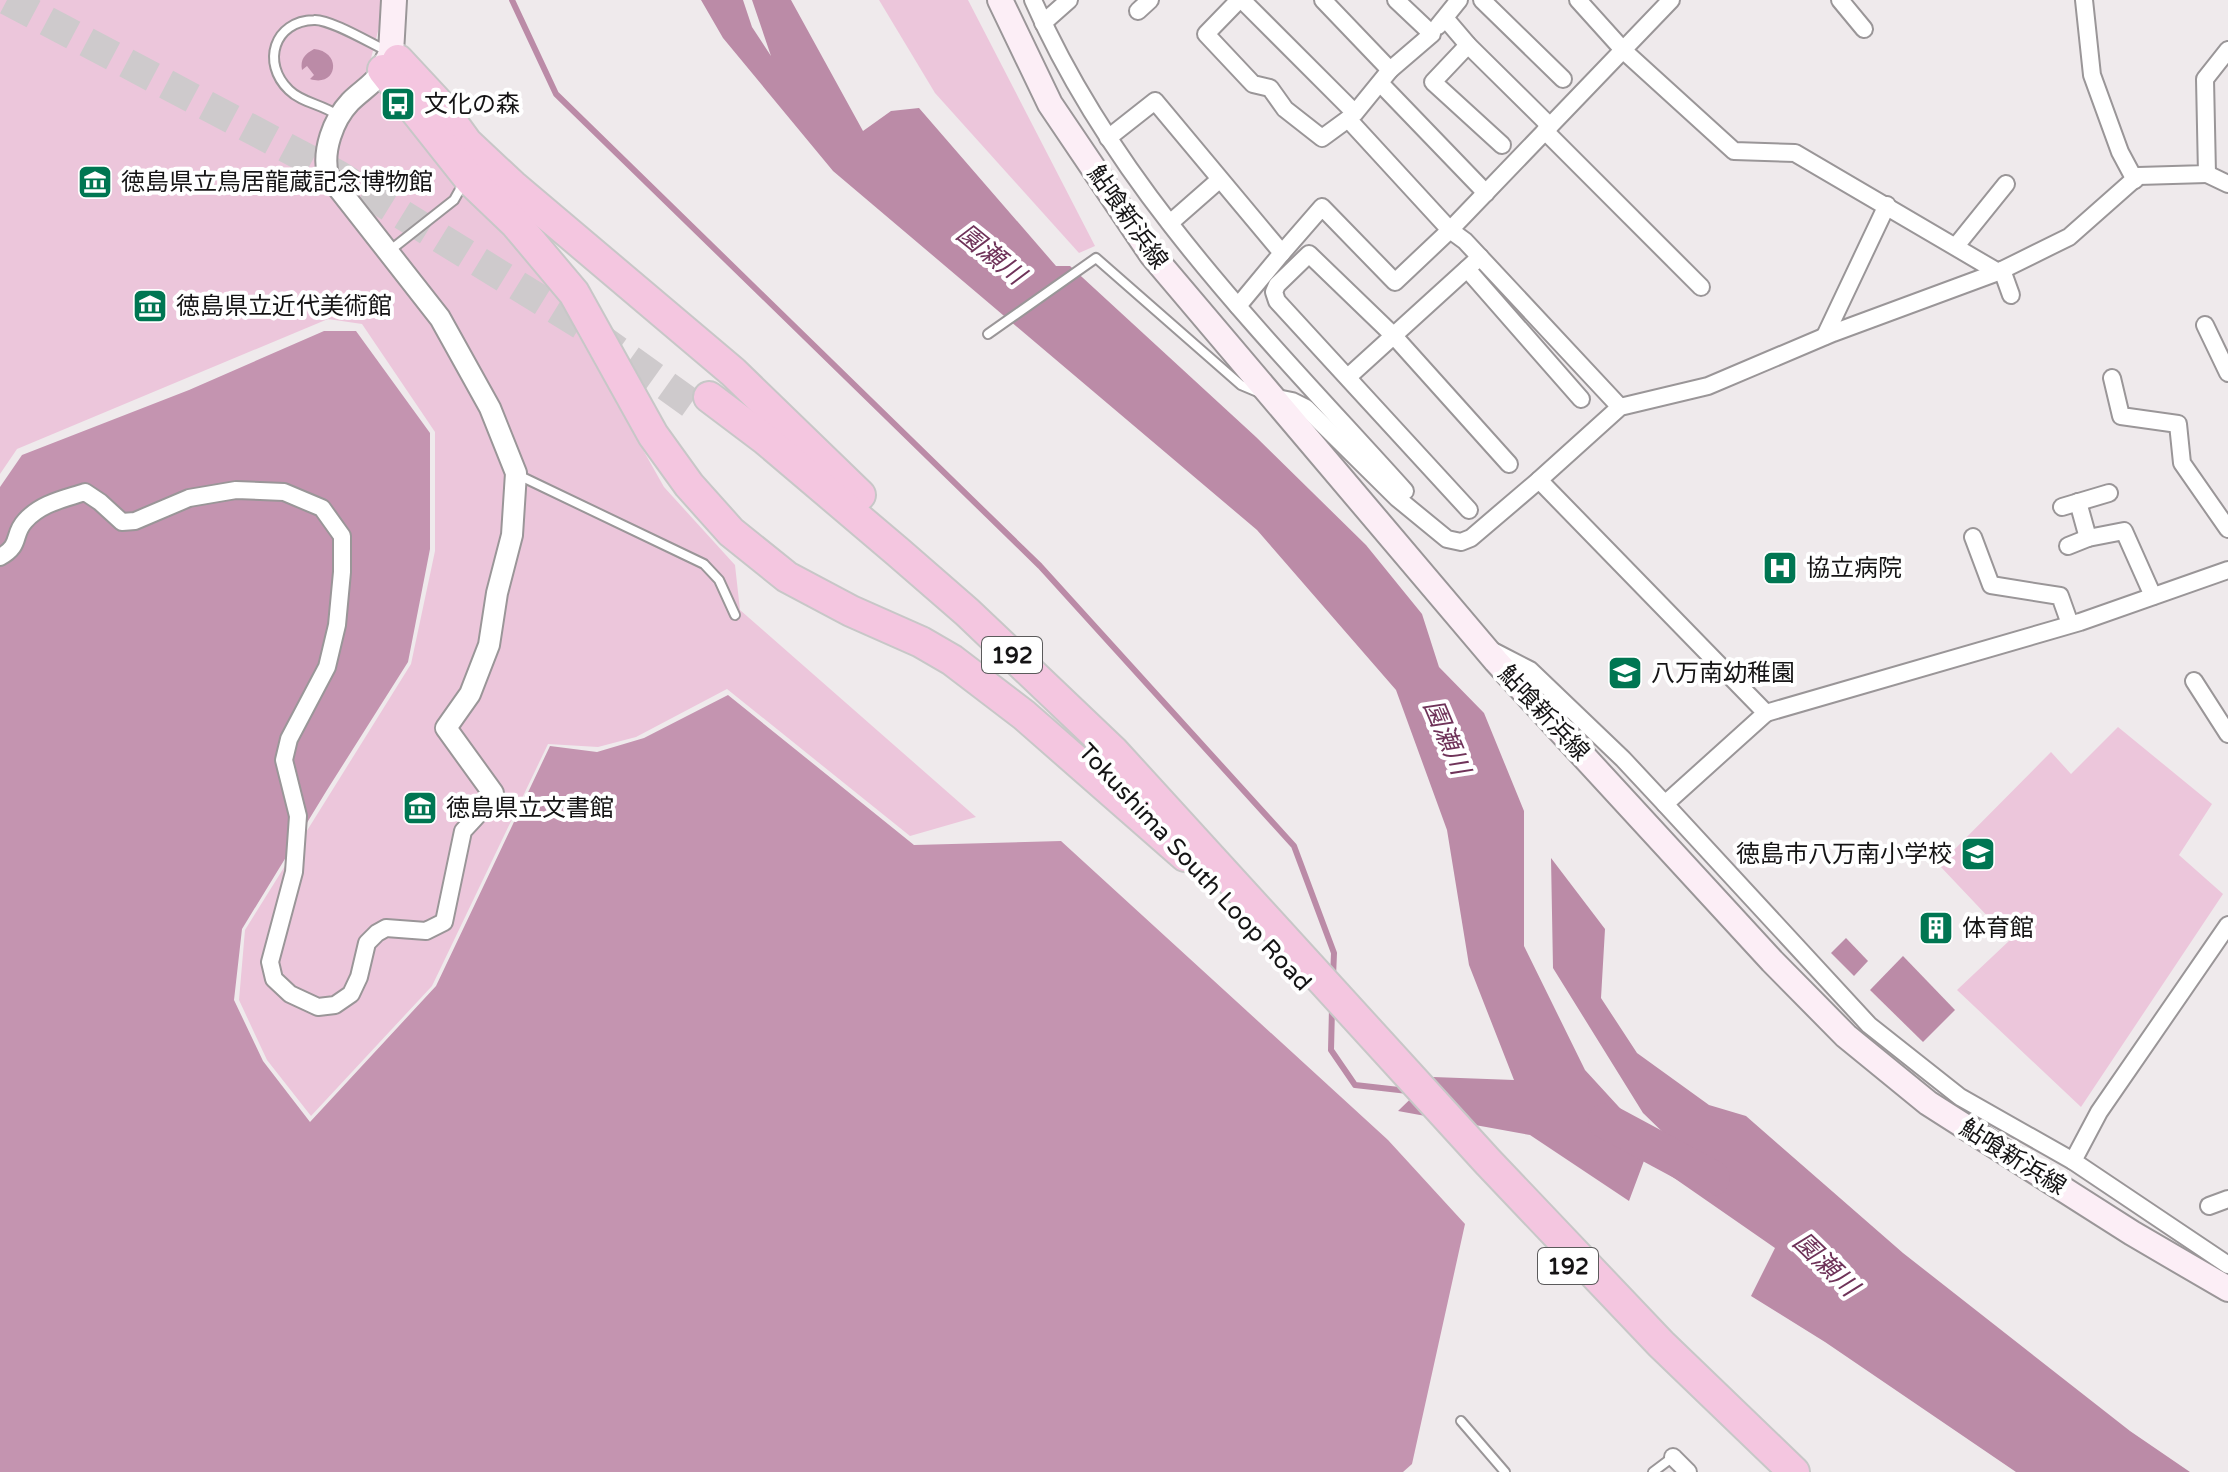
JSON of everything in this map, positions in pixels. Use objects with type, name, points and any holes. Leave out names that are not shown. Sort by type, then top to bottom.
[{"type":"highway","points":[[387,61],[438,103],[467,143],[513,186],[733,372],[976,607],[1113,751]]},
{"type":"highway","points":[[387,61],[471,181],[524,233],[574,293],[653,435],[689,485],[731,532],[787,577],[952,660],[1024,715],[1185,856]]},
{"type":"highway","name":"Tokushima South Loop Road","points":[[1281,948],[1185,856],[1029,694],[955,623],[704,404],[766,440],[967,612],[1113,751],[1281,948],[1659,1352]]},
{"type":"highway","name":"192","points":[[1659,1352],[1766,1472]]},
{"type":"highway","name":"192","points":[[1659,1352],[1794,1472]]},
{"type":"main road","points":[[387,61],[394,0]]},
{"type":"main road","name":"鮎喰新浜線","points":[[1000,0],[1050,104],[1152,255],[1482,645],[1772,961],[1846,1036],[1928,1103],[2215,1265],[2228,1289]]},
{"type":"street","points":[[1012,0],[1016,34]]},
{"type":"street","points":[[1033,0],[1108,138],[1170,223],[1238,306],[1447,539]]},
{"type":"street","points":[[1043,23],[1069,0]]},
{"type":"street","points":[[1459,0],[1432,34],[1385,76],[1351,116],[1322,138],[1285,109],[1270,88],[1253,84],[1206,34],[1240,0],[1351,116],[1450,230],[1480,257],[1620,407]]},
{"type":"street","points":[[1323,0],[1486,193]]},
{"type":"street","points":[[1396,0],[1432,34]]},
{"type":"street","points":[[1482,0],[1563,79]]},
{"type":"street","points":[[1578,0],[1624,51],[1734,151],[1795,153],[2000,271],[2011,295]]},
{"type":"street","points":[[1840,0],[1864,29]]},
{"type":"street","points":[[2084,0],[2092,75],[2120,152],[2135,180]]},
{"type":"street","points":[[1238,306],[1322,207],[1395,282],[1450,230],[1624,51],[1667,1]]},
{"type":"street","points":[[1445,18],[1701,287]]},
{"type":"street","points":[[1468,45],[1433,82],[1502,145]]},
{"type":"street","points":[[2207,174],[2205,79],[2228,50]]},
{"type":"street","points":[[0,557],[12,550],[24,522],[47,504],[85,492],[122,522],[150,516],[189,498],[236,490],[284,492],[322,508],[342,536],[337,625],[327,667],[289,739],[284,760],[298,816],[294,872],[270,962],[274,979],[290,994],[318,1007],[335,1005],[351,994],[359,977],[367,943],[377,933],[386,928],[426,931],[444,922],[463,831],[487,805],[493,793],[446,728],[470,694],[489,645],[497,593],[512,535],[516,473],[490,408],[440,318],[328,175],[324,159],[331,135],[349,103],[374,83],[387,61]]},
{"type":"street","points":[[1108,138],[1155,101],[1282,253]]},
{"type":"street","points":[[1272,397],[1306,408],[1397,498],[1447,539],[1461,542],[1471,538],[1620,407],[1708,386],[1825,336],[2000,271],[2069,237],[2138,176],[2207,174],[2228,184]]},
{"type":"street","points":[[1170,223],[1219,180]]},
{"type":"street","points":[[1956,246],[2006,184]]},
{"type":"street","points":[[1825,336],[1887,205]]},
{"type":"street","points":[[1469,510],[1277,301],[1274,292],[1277,285],[1309,254],[1394,336],[1509,464]]},
{"type":"street","points":[[1348,377],[1480,257]]},
{"type":"street","points":[[1467,269],[1581,399]]},
{"type":"street","points":[[2205,325],[2223,345],[2228,373]]},
{"type":"street","points":[[2112,378],[2121,416],[2178,424],[2182,463],[2228,529]]},
{"type":"street","points":[[1539,480],[1766,713]]},
{"type":"street","points":[[2088,538],[2070,505],[2109,493]]},
{"type":"street","points":[[2068,546],[2088,538],[2124,531],[2153,596]]},
{"type":"street","points":[[1973,537],[1991,585],[2060,596],[2070,624]]},
{"type":"street","points":[[1665,804],[1766,713],[2070,624],[2228,570]]},
{"type":"street","points":[[1482,645],[1530,670],[1623,759],[1869,1025],[1960,1097],[2073,1161],[2215,1265]]},
{"type":"street","points":[[2194,681],[2228,734]]},
{"type":"street","points":[[2073,1161],[2099,1112],[2228,925]]},
{"type":"street","points":[[2209,1206],[2228,1199]]},
{"type":"street","points":[[1673,1457],[1688,1472]]},
{"type":"lane","points":[[340,118],[327,108],[297,96],[276,75],[273,63],[277,40],[296,23],[316,19],[335,25],[387,61],[462,170],[464,181],[454,200],[388,252]]},
{"type":"lane","points":[[992,331],[1096,258],[1241,385],[1272,397]]},
{"type":"lane","points":[[516,473],[704,564],[719,580],[735,615]]},
{"type":"lane","points":[[1461,1421],[1505,1472]]},
{"type":"lane","points":[[1653,1472],[1673,1457]]},
{"type":"shaded area","points":[[0,0],[386,0],[368,70],[544,267],[576,331],[664,487],[735,565],[740,610],[976,817],[910,836],[727,689],[636,737],[598,747],[548,744],[432,986],[311,1116],[267,1060],[239,1000],[245,930],[411,664],[435,551],[435,432],[362,324],[328,319],[17,449],[0,474]]},
{"type":"shaded area","points":[[879,0],[968,0],[1095,246],[1079,253],[935,93]]},
{"type":"shaded area","points":[[324,331],[356,331],[430,433],[430,549],[408,662],[242,929],[234,1000],[263,1061],[310,1122],[436,986],[550,746],[597,752],[644,738],[728,695],[914,845],[1061,841],[1388,1140],[1465,1224],[1412,1464],[1403,1472],[0,1472],[0,487],[22,455],[189,390]]},
{"type":"shaded area","points":[[2118,727],[2212,804],[2179,855],[2223,894],[2081,1107],[1957,990],[2010,940],[1939,865],[2051,752],[2071,774]]},
{"type":"water","points":[[701,0],[743,0],[752,27],[771,56],[752,0],[791,0],[863,131],[891,111],[919,108],[1056,266],[1070,266],[1256,437],[1366,545],[1422,614],[1439,667],[1484,713],[1524,811],[1524,946],[1585,1070],[1651,1142],[1629,1201],[1530,1135],[1398,1111],[1433,1077],[1514,1080],[1469,965],[1447,830],[1396,690],[1257,530],[833,171],[723,38]]},
{"type":"water","points":[[314,49],[329,56],[333,62],[331,74],[326,79],[310,79],[314,75],[307,66],[302,70],[304,57]]},
{"type":"water","points":[[1551,858],[1605,929],[1601,998],[1637,1053],[1709,1105],[1746,1116],[1903,1253],[2130,1431],[2190,1472],[2016,1472],[1825,1342],[1751,1296],[1775,1248],[1664,1171],[1674,1143],[1643,1113],[1553,968]]},
{"type":"water","points":[[1846,938],[1868,961],[1854,976],[1831,953]]},
{"type":"water","points":[[1903,956],[1955,1010],[1923,1042],[1870,990]]},
{"type":"waterway","points":[[512,0],[556,94],[1040,566],[1294,846],[1334,953],[1333,977]]},
{"type":"waterway","points":[[1332,1008],[1331,1050],[1355,1085],[1408,1091]]},
{"type":"waterway","name":"園瀬川","points":[[1606,1121],[1712,1178]]},
{"type":"tunnel","points":[[7,0],[338,175],[583,326],[700,410]]},
{"type":"place","name":"文化の森","points":[[398,104]]},
{"type":"place","name":"徳島県立鳥居龍蔵記念博物館","points":[[95,182]]},
{"type":"place","name":"徳島県立近代美術館","points":[[150,306]]},
{"type":"place","name":"協立病院","points":[[1780,568]]},
{"type":"place","name":"八万南幼稚園","points":[[1625,673]]},
{"type":"place","name":"徳島県立文書館","points":[[420,808]]},
{"type":"place","name":"徳島市八万南小学校","points":[[1978,854]]},
{"type":"place","name":"体育館","points":[[1936,928]]}]
